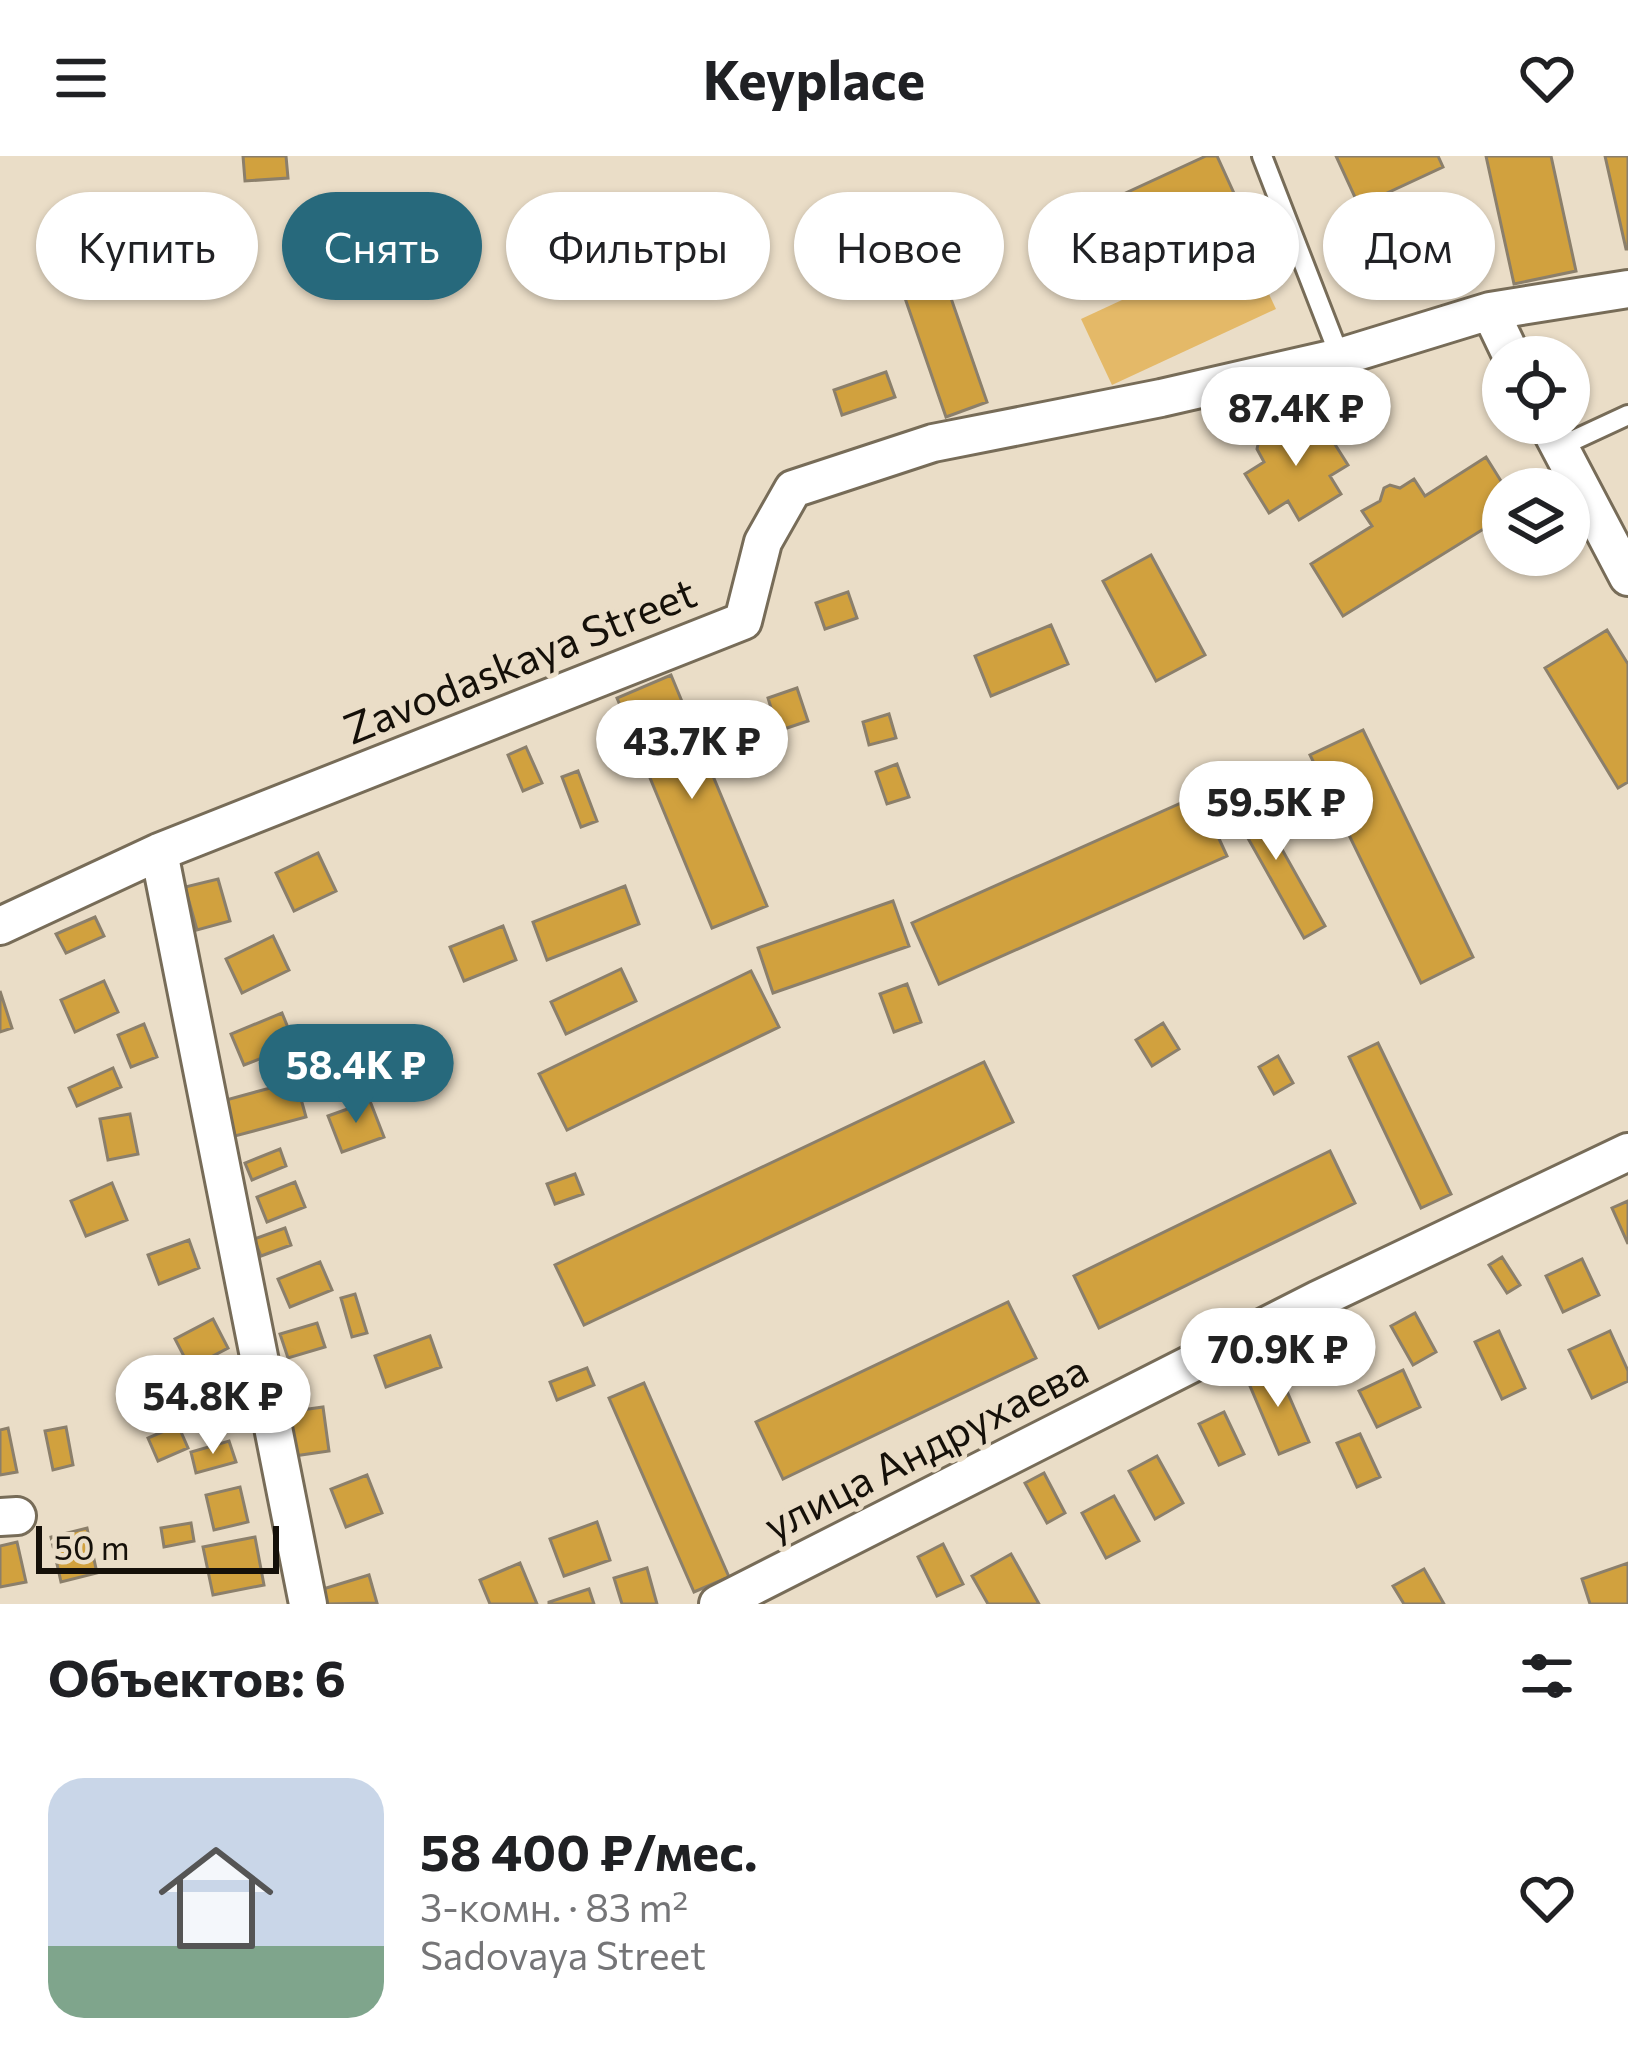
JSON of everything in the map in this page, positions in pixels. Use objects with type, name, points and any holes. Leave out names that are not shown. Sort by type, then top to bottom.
[{"type":"street","name":"Zavodaskaya Street","points":[[0,926],[159,852],[743,620],[763,542],[793,489],[933,443],[1340,357],[1490,311],[1628,289]]},
{"type":"street","points":[[1490,311],[1502,336]]},
{"type":"street","points":[[1558,444],[1628,577]]},
{"type":"street","points":[[159,852],[308,1604]]},
{"type":"street","name":"улица Андрухаева","points":[[718,1604],[1317,1300],[1628,1152]]},
{"type":"lane","points":[[1262,156],[1340,357]]},
{"type":"lane","points":[[1590,425],[1628,415]]},
{"type":"shaded area","points":[[1122,300],[1272,300],[1276,309],[1112,385],[1081,319]]},
{"type":"building","points":[[243,156],[286,156],[288,178],[245,181]]},
{"type":"building","points":[[1206,156],[1217,156],[1233,192],[1128,192]]},
{"type":"building","points":[[1336,156],[1438,156],[1443,167],[1389,192],[1353,192]]},
{"type":"building","points":[[1486,156],[1551,156],[1576,271],[1514,284]]},
{"type":"building","points":[[1605,156],[1628,156],[1628,249],[1626,249]]},
{"type":"building","points":[[906,300],[952,300],[987,402],[946,417]]},
{"type":"building","points":[[886,372],[895,397],[842,415],[834,390]]},
{"type":"building","points":[[1285,420],[1298,422],[1307,437],[1324,427],[1348,465],[1330,476],[1341,494],[1299,520],[1288,501],[1269,513],[1245,474],[1264,462],[1257,449],[1260,436]]},
{"type":"building","points":[[1486,457],[1493,468],[1482,468],[1482,530],[1343,616],[1311,564],[1372,526],[1362,511],[1380,501],[1384,488],[1400,488],[1414,479],[1425,496]]},
{"type":"building","points":[[1151,555],[1205,655],[1156,681],[1103,581]]},
{"type":"building","points":[[848,592],[857,618],[825,629],[816,603]]},
{"type":"building","points":[[1051,625],[1068,664],[991,696],[975,656]]},
{"type":"building","points":[[1607,630],[1628,664],[1628,782],[1618,788],[1545,668]]},
{"type":"building","points":[[671,675],[767,906],[712,928],[617,698]]},
{"type":"building","points":[[797,688],[808,721],[778,731],[768,698]]},
{"type":"building","points":[[889,714],[896,738],[869,745],[863,722]]},
{"type":"building","points":[[1363,730],[1473,957],[1421,983],[1310,755]]},
{"type":"building","points":[[526,747],[542,783],[523,791],[508,755]]},
{"type":"building","points":[[897,764],[909,797],[887,804],[876,772]]},
{"type":"building","points":[[578,771],[597,821],[581,827],[562,777]]},
{"type":"building","points":[[1247,787],[1325,926],[1304,938],[1226,799]]},
{"type":"building","points":[[1199,795],[1227,856],[939,984],[912,923]]},
{"type":"building","points":[[318,853],[336,891],[294,911],[276,873]]},
{"type":"building","points":[[218,879],[230,921],[197,930],[185,887]]},
{"type":"building","points":[[625,886],[639,924],[547,960],[533,922]]},
{"type":"building","points":[[893,901],[909,946],[773,993],[758,948]]},
{"type":"building","points":[[95,917],[104,936],[66,953],[56,934]]},
{"type":"building","points":[[503,926],[516,960],[464,981],[450,947]]},
{"type":"building","points":[[273,936],[289,970],[242,993],[226,959]]},
{"type":"building","points":[[621,969],[636,1001],[566,1034],[551,1002]]},
{"type":"building","points":[[751,971],[779,1027],[567,1130],[539,1074]]},
{"type":"building","points":[[104,981],[118,1012],[75,1032],[61,1000]]},
{"type":"building","points":[[907,984],[921,1022],[894,1032],[880,994]]},
{"type":"building","points":[[0,991],[12,1028],[0,1032]]},
{"type":"building","points":[[282,1013],[295,1045],[244,1065],[231,1034]]},
{"type":"building","points":[[1163,1023],[1179,1049],[1152,1066],[1136,1040]]},
{"type":"building","points":[[144,1024],[157,1057],[131,1067],[118,1035]]},
{"type":"building","points":[[367,1033],[379,1064],[333,1082],[321,1051]]},
{"type":"building","points":[[1378,1043],[1451,1194],[1421,1208],[1349,1057]]},
{"type":"building","points":[[1278,1056],[1293,1083],[1274,1094],[1259,1067]]},
{"type":"building","points":[[984,1062],[1013,1122],[584,1325],[555,1265]]},
{"type":"building","points":[[113,1068],[121,1087],[77,1106],[69,1088]]},
{"type":"building","points":[[296,1081],[306,1117],[235,1136],[226,1100]]},
{"type":"building","points":[[370,1101],[384,1137],[342,1152],[328,1116]]},
{"type":"building","points":[[130,1114],[138,1154],[108,1160],[100,1119]]},
{"type":"building","points":[[280,1149],[286,1166],[252,1180],[245,1163]]},
{"type":"building","points":[[1330,1151],[1355,1203],[1099,1328],[1074,1276]]},
{"type":"building","points":[[575,1174],[583,1194],[555,1204],[547,1184]]},
{"type":"building","points":[[295,1182],[305,1207],[267,1222],[257,1197]]},
{"type":"building","points":[[112,1183],[127,1220],[86,1236],[71,1201]]},
{"type":"building","points":[[1628,1201],[1628,1244],[1612,1208]]},
{"type":"building","points":[[285,1228],[291,1245],[261,1256],[254,1239]]},
{"type":"building","points":[[189,1240],[199,1268],[159,1284],[148,1255]]},
{"type":"building","points":[[1502,1257],[1520,1285],[1507,1293],[1489,1265]]},
{"type":"building","points":[[1582,1259],[1599,1295],[1563,1312],[1546,1276]]},
{"type":"building","points":[[320,1262],[332,1290],[290,1307],[278,1279]]},
{"type":"building","points":[[355,1294],[367,1333],[352,1337],[341,1298]]},
{"type":"building","points":[[1008,1302],[1036,1358],[783,1479],[756,1422]]},
{"type":"building","points":[[1415,1313],[1436,1352],[1413,1365],[1391,1326]]},
{"type":"building","points":[[213,1319],[228,1348],[190,1368],[175,1339]]},
{"type":"building","points":[[317,1323],[325,1347],[288,1358],[280,1334]]},
{"type":"building","points":[[1499,1331],[1525,1388],[1502,1399],[1475,1342]]},
{"type":"building","points":[[1610,1331],[1628,1381],[1592,1398],[1569,1350]]},
{"type":"building","points":[[430,1336],[441,1367],[386,1387],[375,1356]]},
{"type":"building","points":[[1276,1366],[1309,1442],[1279,1454],[1247,1379]]},
{"type":"building","points":[[587,1368],[594,1385],[557,1400],[550,1382]]},
{"type":"building","points":[[1403,1370],[1420,1407],[1377,1427],[1359,1391]]},
{"type":"building","points":[[644,1383],[729,1577],[694,1592],[609,1398]]},
{"type":"building","points":[[226,1385],[233,1404],[190,1419],[183,1400]]},
{"type":"building","points":[[323,1407],[329,1451],[294,1456],[287,1412]]},
{"type":"building","points":[[1224,1412],[1244,1454],[1219,1465],[1199,1424]]},
{"type":"building","points":[[178,1425],[188,1448],[158,1461],[148,1438]]},
{"type":"building","points":[[66,1427],[73,1465],[53,1470],[45,1431]]},
{"type":"building","points":[[8,1428],[17,1472],[0,1475],[0,1430]]},
{"type":"building","points":[[1360,1434],[1380,1477],[1357,1487],[1337,1443]]},
{"type":"building","points":[[229,1441],[236,1462],[196,1473],[191,1452]]},
{"type":"building","points":[[1157,1456],[1183,1503],[1155,1519],[1129,1471]]},
{"type":"building","points":[[1044,1473],[1065,1513],[1047,1523],[1025,1483]]},
{"type":"building","points":[[367,1475],[382,1513],[346,1527],[331,1489]]},
{"type":"building","points":[[240,1487],[248,1522],[214,1530],[206,1495]]},
{"type":"building","points":[[1114,1496],[1139,1541],[1106,1558],[1082,1513]]},
{"type":"building","points":[[597,1522],[610,1560],[564,1576],[550,1539]]},
{"type":"building","points":[[191,1523],[194,1541],[164,1547],[161,1528]]},
{"type":"building","points":[[87,1528],[97,1573],[61,1582],[51,1537]]},
{"type":"building","points":[[255,1537],[264,1585],[213,1595],[203,1547]]},
{"type":"building","points":[[17,1542],[26,1582],[0,1587],[0,1546]]},
{"type":"building","points":[[943,1544],[963,1584],[937,1596],[918,1557]]},
{"type":"building","points":[[1011,1554],[1039,1604],[988,1604],[972,1576]]},
{"type":"building","points":[[520,1563],[537,1604],[490,1604],[480,1580]]},
{"type":"building","points":[[1628,1563],[1628,1604],[1590,1604],[1582,1579]]},
{"type":"building","points":[[647,1568],[657,1604],[622,1604],[614,1578]]},
{"type":"building","points":[[1424,1569],[1444,1604],[1404,1604],[1393,1586]]},
{"type":"building","points":[[369,1575],[377,1603],[327,1604],[323,1589]]},
{"type":"building","points":[[589,1589],[594,1604],[549,1604],[549,1602]]}]
